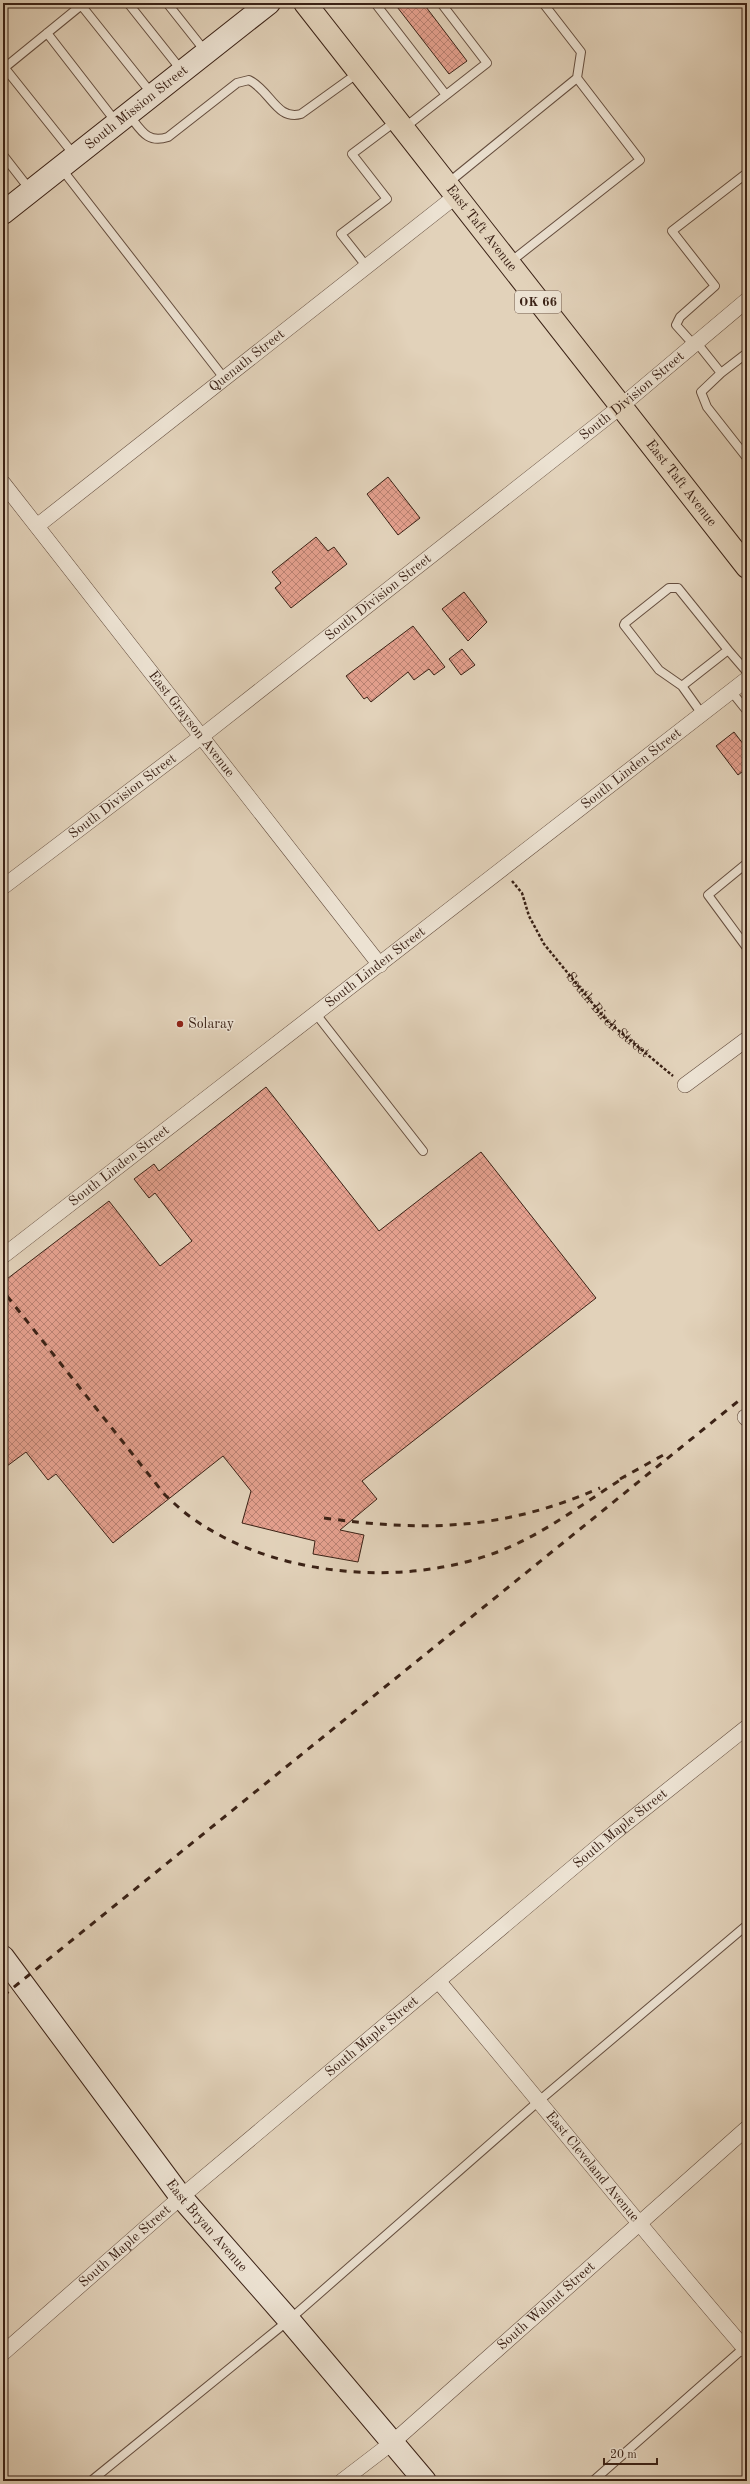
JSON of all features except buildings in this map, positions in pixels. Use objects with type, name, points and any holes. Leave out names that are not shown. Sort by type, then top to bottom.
[{"type":"main road","name":"East Taft Avenue","points":[[305,3],[620,408],[742,556]]},
{"type":"street","name":"South Mission Street","points":[[3,213],[269,3]]},
{"type":"street","name":"Quenath Street","points":[[37,526],[367,267],[451,190]]},
{"type":"street","name":"South Division Street","points":[[3,887],[202,736],[620,408],[747,300]]},
{"type":"street","name":"East Grayson Avenue","points":[[3,483],[380,965]]},
{"type":"street","name":"South Linden Street","points":[[3,1256],[747,679]]},
{"type":"street","points":[[684,1086],[747,1039]]},
{"type":"street","name":"South Maple Street","points":[[3,2353],[181,2197],[439,1982],[614,1833],[747,1727]]},
{"type":"street","name":"East Bryan Avenue","points":[[3,1957],[181,2197],[289,2320],[425,2481]]},
{"type":"street","name":"East Cleveland Avenue","points":[[439,1982],[540,2100],[638,2224],[746,2348]]},
{"type":"street","name":"South Walnut Street","points":[[342,2481],[393,2442],[747,2128]]},
{"type":"lane","points":[[128,3],[183,71]]},
{"type":"lane","points":[[167,3],[206,53]]},
{"type":"lane","points":[[375,3],[446,95]]},
{"type":"lane","points":[[367,267],[341,234],[387,199],[352,154],[446,95],[487,63],[440,3]]},
{"type":"lane","points":[[451,190],[577,78],[581,52],[543,3]]},
{"type":"lane","points":[[153,95],[83,4],[4,68],[68,162],[224,378]]},
{"type":"lane","points":[[47,32],[123,119],[148,137],[158,140],[168,137],[237,83],[249,80],[259,85],[282,112],[292,116],[301,114],[359,72]]},
{"type":"lane","points":[[508,263],[640,160],[577,78]]},
{"type":"lane","points":[[3,155],[31,191]]},
{"type":"lane","points":[[721,372],[676,325],[680,318],[715,286],[672,231],[747,173]]},
{"type":"lane","points":[[747,353],[721,372],[701,392],[707,407],[747,458]]},
{"type":"lane","points":[[702,714],[682,686],[659,670],[624,626],[625,623],[669,588],[678,588],[747,672]]},
{"type":"lane","points":[[682,686],[728,650]]},
{"type":"lane","points":[[731,691],[747,711]]},
{"type":"lane","points":[[747,864],[708,895],[747,948]]},
{"type":"lane","points":[[316,1014],[423,1151]]},
{"type":"lane","points":[[91,2481],[289,2320],[540,2100],[747,1925]]},
{"type":"lane","points":[[593,2481],[746,2348]]},
{"type":"path","name":"South Birch Street","points":[[503,869],[522,893],[529,916],[544,944],[608,1021],[684,1086]]},
{"type":"railway","points":[[7,1296],[165,1495],[192,1518],[225,1538],[262,1554],[302,1565],[342,1571],[383,1573],[424,1570],[463,1563],[500,1551],[532,1536],[625,1477]]},
{"type":"railway","points":[[3,1996],[747,1394]]},
{"type":"railway","points":[[620,1479],[667,1453]]},
{"type":"railway","points":[[324,1518],[397,1525],[431,1526],[464,1524],[497,1520],[531,1512],[565,1502],[600,1488]]},
{"type":"place","name":"Solaray","points":[[180,1024]]}]
